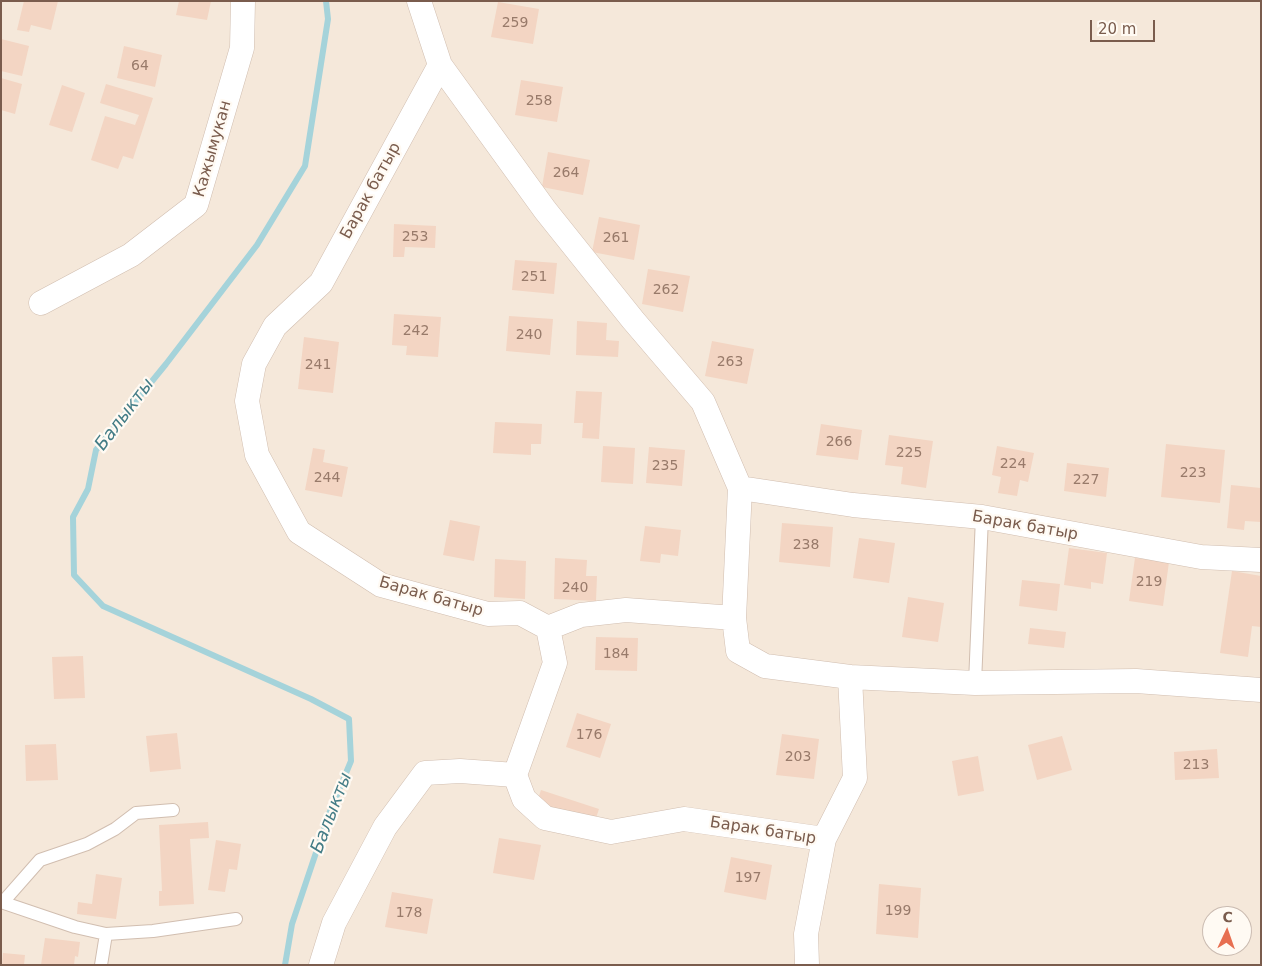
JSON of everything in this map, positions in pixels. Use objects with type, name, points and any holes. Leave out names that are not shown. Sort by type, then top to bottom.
[{"type":"street","name":"Кажымукан","points":[[41,303],[130,256],[196,205],[242,48],[243,1]]},
{"type":"street","points":[[419,1],[440,66],[545,210],[632,320],[703,402],[740,488],[734,618],[738,651],[766,666],[850,677],[975,683],[1136,681],[1261,690]]},
{"type":"street","name":"Барак батыр","points":[[440,66],[321,283],[276,326],[254,364],[247,401],[257,455],[299,532],[381,585],[488,614],[520,613],[548,628]]},
{"type":"street","name":"Барак батыр","points":[[740,488],[853,505],[982,517],[1201,558],[1261,560]]},
{"type":"street","points":[[322,965],[334,923],[384,827],[426,772],[460,771],[515,775],[555,663],[548,628],[581,614],[626,610],[734,618]]},
{"type":"street","points":[[824,838],[855,778],[850,677]]},
{"type":"street","name":"Барак батыр","points":[[515,775],[524,799],[545,818],[611,832],[684,819],[824,838],[806,934],[807,965]]},
{"type":"lane","points":[[975,683],[982,517]]},
{"type":"lane","points":[[173,810],[136,813],[115,829],[87,844],[40,860],[2,902],[75,927],[106,934],[236,919]]},
{"type":"lane","points":[[101,965],[106,934]]},
{"type":"shaded area","points":[[1,1],[1261,1],[1261,965],[1,965]]},
{"type":"building","points":[[24,1],[58,1],[51,30],[31,25],[29,32],[17,30]]},
{"type":"building","points":[[179,1],[211,1],[207,20],[176,15]]},
{"type":"building","points":[[498,2],[539,9],[533,44],[491,37]]},
{"type":"building","points":[[1,39],[29,46],[22,76],[1,71]]},
{"type":"building","points":[[124,46],[162,55],[155,87],[117,78]]},
{"type":"building","points":[[1,78],[22,84],[15,114],[1,110]]},
{"type":"building","points":[[521,80],[563,87],[557,122],[515,115]]},
{"type":"building","points":[[106,84],[153,98],[133,159],[123,156],[118,169],[91,160],[105,116],[135,125],[139,115],[100,103]]},
{"type":"building","points":[[62,85],[85,93],[72,132],[49,125]]},
{"type":"building","points":[[548,152],[590,160],[583,195],[542,187]]},
{"type":"building","points":[[599,217],[640,225],[634,260],[592,252]]},
{"type":"building","points":[[394,224],[436,226],[435,248],[405,247],[404,257],[393,257]]},
{"type":"building","points":[[515,260],[557,263],[554,294],[512,290]]},
{"type":"building","points":[[648,269],[690,276],[683,312],[642,304]]},
{"type":"building","points":[[394,314],[441,317],[438,357],[406,355],[407,346],[392,345]]},
{"type":"building","points":[[509,316],[553,319],[550,355],[506,351]]},
{"type":"building","points":[[577,321],[607,323],[606,340],[619,341],[618,357],[576,355]]},
{"type":"building","points":[[304,337],[339,342],[333,393],[298,389]]},
{"type":"building","points":[[712,341],[754,349],[747,384],[705,376]]},
{"type":"building","points":[[576,391],[602,392],[599,439],[582,438],[583,423],[574,423]]},
{"type":"building","points":[[495,422],[542,424],[541,444],[531,444],[531,455],[493,453]]},
{"type":"building","points":[[821,424],[862,430],[858,460],[816,455]]},
{"type":"building","points":[[889,435],[933,441],[926,488],[901,484],[903,467],[885,465]]},
{"type":"building","points":[[1166,444],[1225,450],[1220,503],[1161,497]]},
{"type":"building","points":[[603,446],[635,448],[633,484],[601,482]]},
{"type":"building","points":[[997,446],[1034,453],[1028,482],[1020,480],[1017,496],[998,493],[1001,477],[992,475]]},
{"type":"building","points":[[649,447],[685,450],[682,486],[646,483]]},
{"type":"building","points":[[313,448],[325,450],[323,462],[348,467],[342,497],[305,490]]},
{"type":"building","points":[[1067,463],[1109,468],[1106,497],[1064,491]]},
{"type":"building","points":[[1231,485],[1261,488],[1261,522],[1245,521],[1244,530],[1227,528]]},
{"type":"building","points":[[450,520],[480,526],[474,561],[443,555]]},
{"type":"building","points":[[782,523],[833,527],[830,567],[779,562]]},
{"type":"building","points":[[645,526],[681,530],[678,556],[661,554],[660,563],[640,561]]},
{"type":"building","points":[[859,538],[895,543],[889,583],[853,578]]},
{"type":"building","points":[[1069,548],[1107,553],[1103,584],[1091,582],[1091,589],[1064,585]]},
{"type":"building","points":[[555,558],[587,560],[586,576],[597,576],[596,601],[554,599]]},
{"type":"building","points":[[1135,558],[1169,562],[1163,606],[1129,601]]},
{"type":"building","points":[[495,559],[526,561],[525,599],[494,597]]},
{"type":"building","points":[[1232,571],[1261,576],[1261,627],[1252,626],[1248,657],[1220,653]]},
{"type":"building","points":[[1022,580],[1060,584],[1057,611],[1019,606]]},
{"type":"building","points":[[908,597],[944,603],[938,642],[902,637]]},
{"type":"building","points":[[1030,628],[1066,632],[1064,648],[1028,644]]},
{"type":"building","points":[[596,637],[638,638],[637,671],[595,670]]},
{"type":"building","points":[[83,656],[85,698],[54,699],[52,657]]},
{"type":"building","points":[[577,713],[611,724],[600,758],[566,747]]},
{"type":"building","points":[[177,733],[181,769],[150,772],[146,736]]},
{"type":"building","points":[[782,734],[819,739],[814,779],[776,775]]},
{"type":"building","points":[[1062,736],[1072,770],[1037,780],[1028,745]]},
{"type":"building","points":[[56,744],[58,780],[26,781],[25,745]]},
{"type":"building","points":[[1217,749],[1219,778],[1175,780],[1174,752]]},
{"type":"building","points":[[978,756],[984,791],[958,796],[952,761]]},
{"type":"building","points":[[541,790],[599,809],[594,824],[536,805]]},
{"type":"building","points":[[208,822],[209,838],[190,839],[194,904],[159,906],[159,891],[162,891],[159,825]]},
{"type":"building","points":[[499,838],[541,845],[534,880],[493,873]]},
{"type":"building","points":[[216,840],[241,844],[237,870],[229,869],[225,892],[208,890]]},
{"type":"building","points":[[731,857],[772,865],[766,900],[724,892]]},
{"type":"building","points":[[96,874],[122,878],[116,919],[77,914],[78,902],[92,904]]},
{"type":"building","points":[[879,884],[921,888],[918,938],[876,934]]},
{"type":"building","points":[[392,892],[433,899],[427,934],[385,927]]},
{"type":"building","points":[[45,938],[80,942],[78,957],[75,956],[74,965],[41,965]]},
{"type":"building","points":[[3,953],[25,955],[24,965],[2,965]]},
{"type":"waterway","name":"Балыкты","points":[[285,965],[292,924],[329,814],[351,761],[349,719],[311,699],[103,606],[74,575],[73,517],[88,489],[96,450],[166,364],[257,245],[305,166],[328,19],[326,1]]}]
